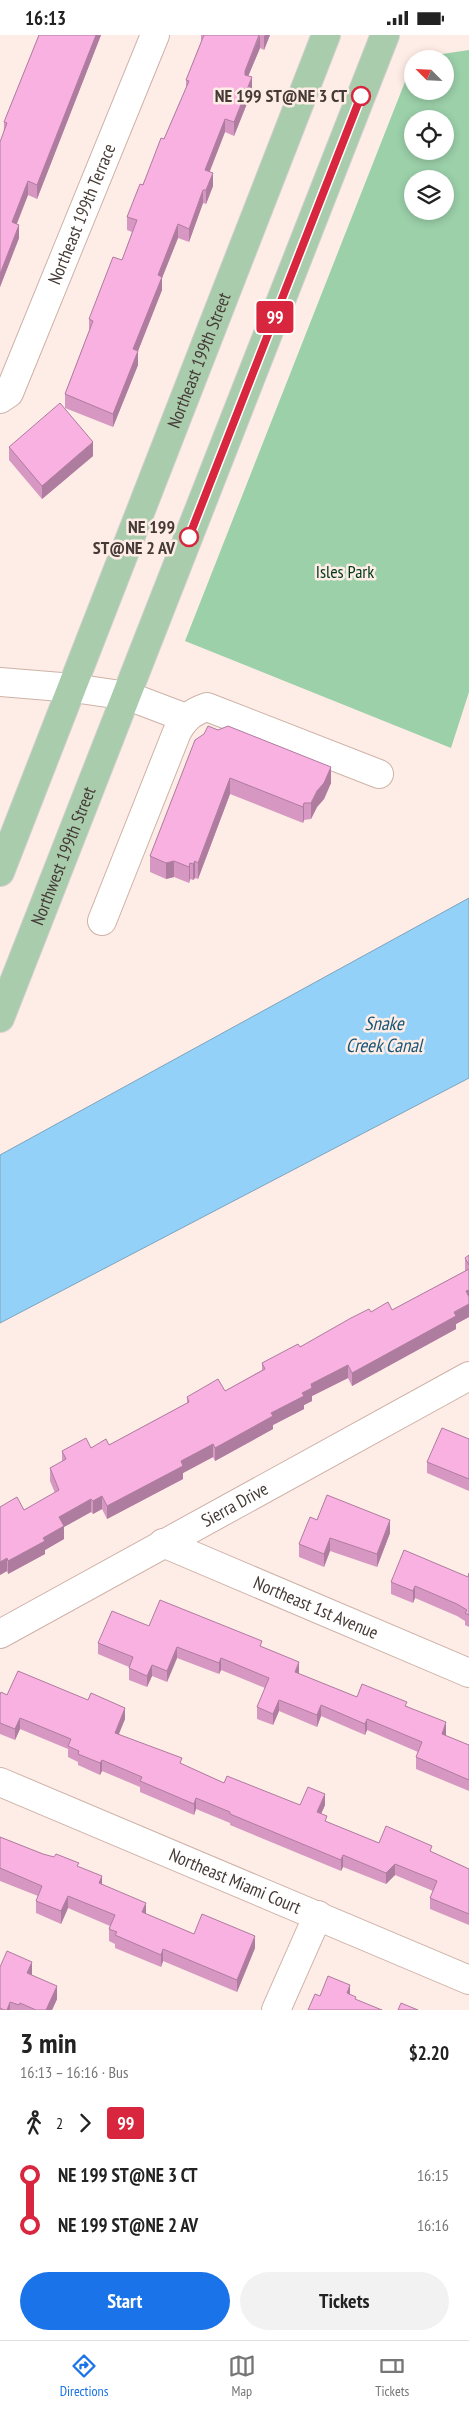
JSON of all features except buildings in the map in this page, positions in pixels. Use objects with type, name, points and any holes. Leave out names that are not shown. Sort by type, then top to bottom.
[{"type":"main road","name":"Northeast 199th Street","points":[[73,688],[326,35]]},
{"type":"main road","points":[[128,696],[384,35]]},
{"type":"main road","points":[[0,872],[73,688]]},
{"type":"main road","name":"Northwest 199th Street","points":[[0,1018],[34,927],[128,696]]},
{"type":"street","name":"Northeast 199th Terrace","points":[[5,396],[155,35]]},
{"type":"street","points":[[0,682],[73,688],[128,696],[186,718]]},
{"type":"street","points":[[102,921],[177,732],[186,718],[194,711],[208,707],[379,774]]},
{"type":"street","name":"Sierra Drive","points":[[0,1634],[469,1376]]},
{"type":"street","name":"Northeast 1st Avenue","points":[[164,1543],[469,1673]]},
{"type":"street","name":"Northeast Miami Court","points":[[0,1782],[469,1980]]},
{"type":"street","points":[[276,2010],[318,1915]]},
{"type":"green space","name":"Isles Park","points":[[469,50],[469,692],[451,748],[185,641],[404,84],[404,100],[454,100],[454,52]]},
{"type":"water","name":"Snake Creek Canal","points":[[469,898],[469,1078],[0,1323],[0,1155]]},
{"type":"bus line","name":"99","points":[[189,537],[361,96]]},
{"type":"place","name":"NE 199 ST@NE 3 CT","points":[[361,96]]},
{"type":"place","name":"NE 199 ST@NE 2 AV","points":[[189,537]]}]
